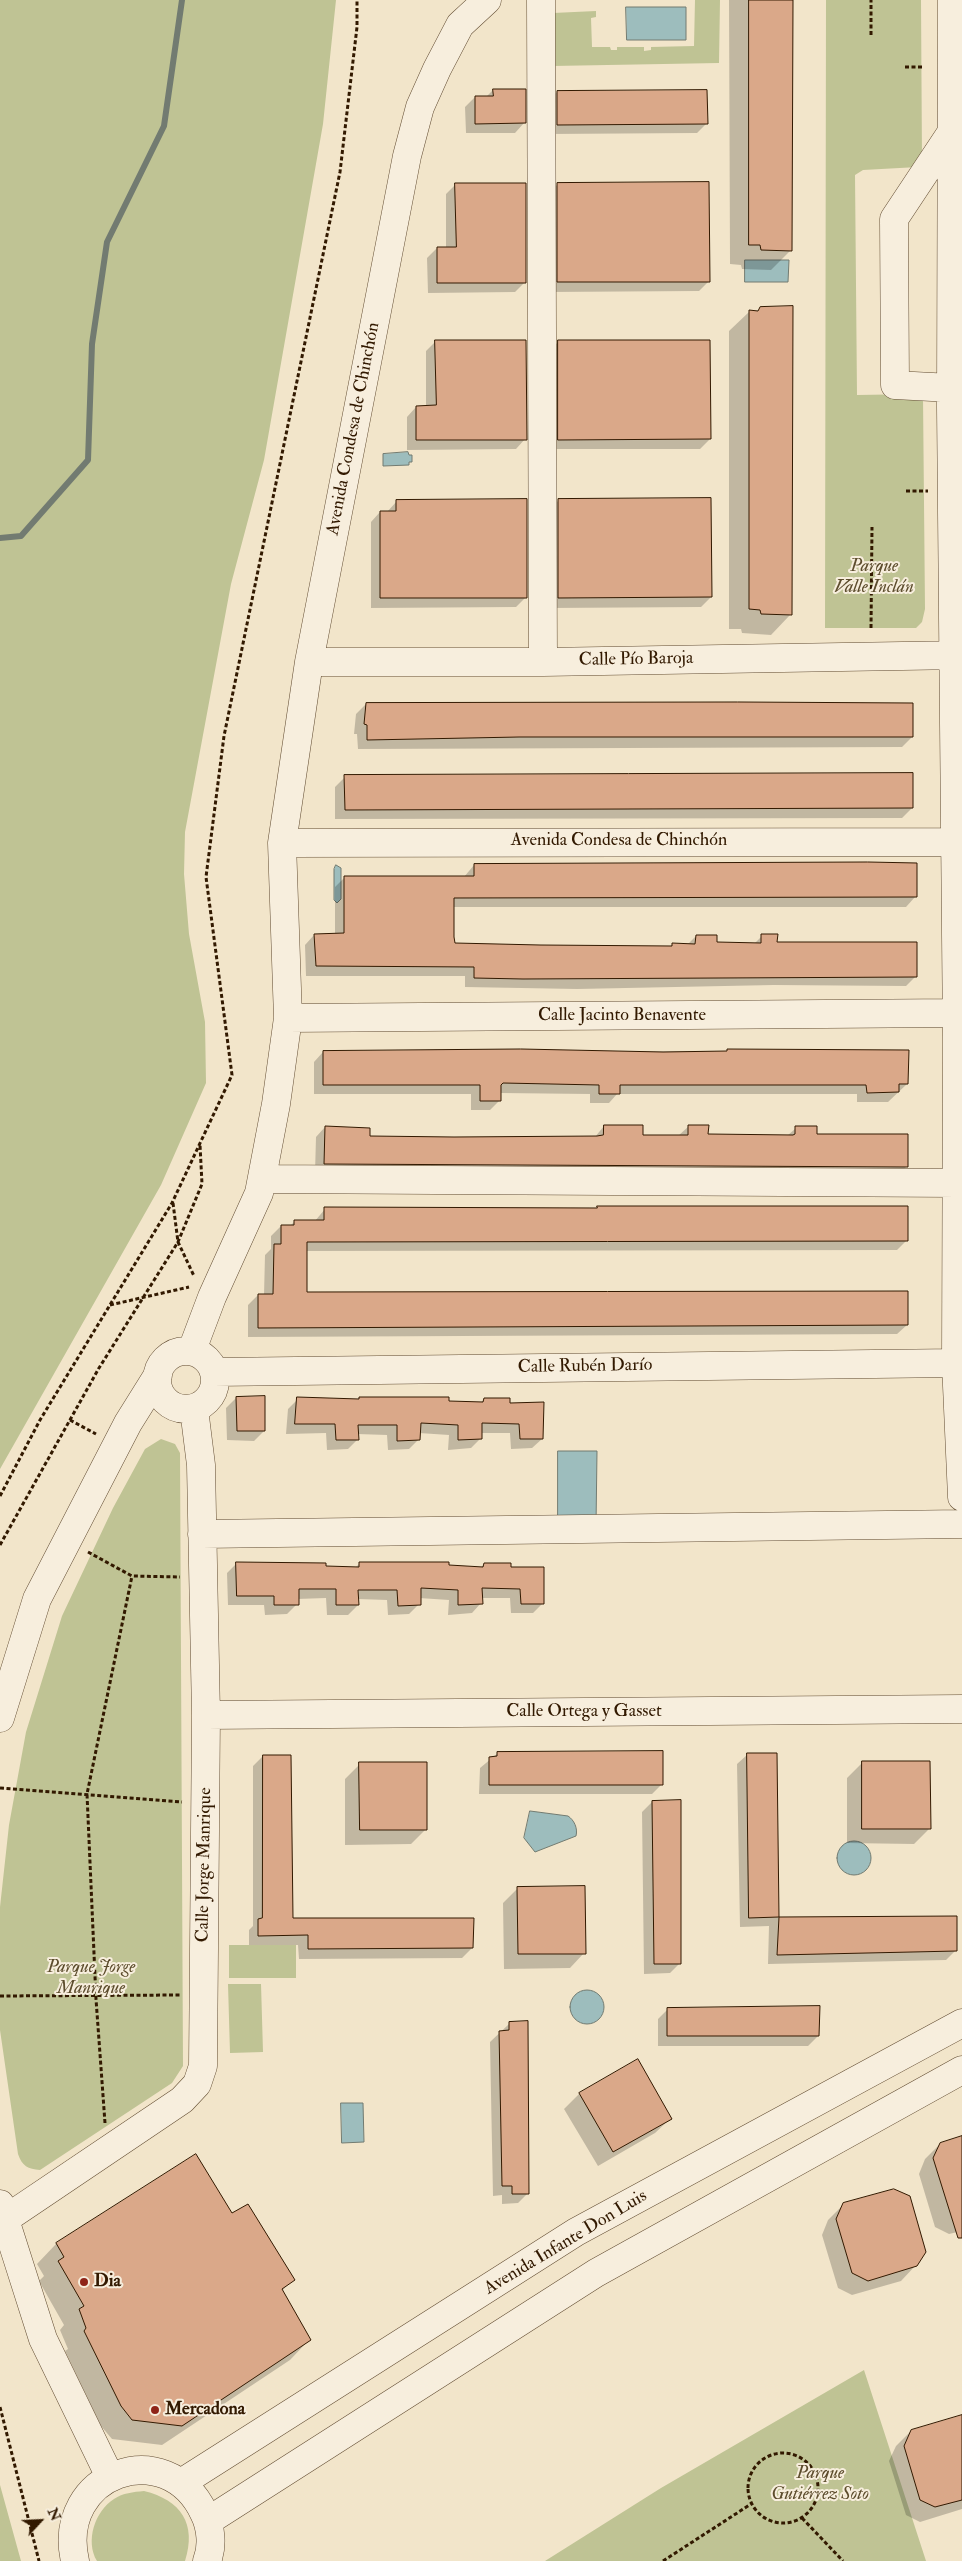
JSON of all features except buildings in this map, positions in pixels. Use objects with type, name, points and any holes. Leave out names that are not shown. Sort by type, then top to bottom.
[{"type":"street","name":"Avenida Condesa de Chinchón","points":[[192,1350],[212,1296],[259,1193],[276,1104],[288,1018],[282,843],[309,662],[407,156],[420,107],[461,12],[487,0]]},
{"type":"street","points":[[541,0],[543,662]]},
{"type":"street","points":[[952,0],[951,388],[958,655],[959,841],[956,1363],[962,1496]]},
{"type":"street","points":[[951,133],[894,219],[895,385],[951,388]]},
{"type":"street","name":"Calle Pío Baroja","points":[[309,662],[543,662],[958,655]]},
{"type":"street","name":"Avenida Condesa de Chinchón","points":[[282,843],[959,841]]},
{"type":"street","name":"Calle Jacinto Benavente","points":[[288,1018],[959,1030]]},
{"type":"street","points":[[262,1179],[957,1183]]},
{"type":"street","points":[[0,1718],[37,1599],[128,1423],[158,1375],[165,1358],[175,1351],[192,1350],[205,1358],[214,1372],[214,1391],[202,1405],[182,1407],[128,1423]]},
{"type":"street","name":"Calle Rubén Darío","points":[[214,1372],[956,1363]]},
{"type":"street","points":[[158,1375],[160,1387],[182,1407]]},
{"type":"street","name":"Calle Jorge Manrique","points":[[2,2212],[107,2150],[182,2100],[197,2084],[202,2066],[206,1715],[201,1465],[182,1407]]},
{"type":"street","points":[[202,1534],[962,1524]]},
{"type":"street","name":"Calle Ortega y Gasset","points":[[206,1715],[962,1709]]},
{"type":"street","name":"Avenida Infante Don Luis","points":[[181,2483],[576,2232],[962,2023]]},
{"type":"street","points":[[208,2521],[596,2273],[962,2070]]},
{"type":"street","points":[[2,2212],[43,2339],[110,2478]]},
{"type":"street","points":[[75,2561],[71,2545],[73,2524],[80,2505],[93,2489],[110,2478],[128,2471],[146,2470],[165,2474],[181,2483],[198,2500],[208,2521],[210,2539],[207,2561]]},
{"type":"path","points":[[0,1496],[40,1420],[172,1203],[232,1075],[206,877],[224,736],[340,172],[357,27],[357,0]]},
{"type":"path","points":[[871,0],[871,35]]},
{"type":"path","points":[[905,67],[922,67]]},
{"type":"path","points":[[871,628],[872,527]]},
{"type":"path","points":[[0,1545],[100,1368],[146,1297],[178,1242],[202,1184],[200,1144]]},
{"type":"path","points":[[110,1306],[198,1284],[178,1242],[172,1203]]},
{"type":"path","points":[[67,1541],[132,1576],[203,1577]]},
{"type":"path","points":[[107,2150],[96,1996],[87,1794],[132,1576]]},
{"type":"path","points":[[0,1788],[205,1804]]},
{"type":"path","points":[[0,1996],[203,1995]]},
{"type":"path","points":[[0,2407],[39,2561]]},
{"type":"path","points":[[788,2453],[807,2462],[813,2471],[818,2482],[818,2495],[814,2506],[802,2518],[783,2524],[771,2522],[760,2516],[751,2504],[747,2495],[747,2483],[757,2463],[766,2456],[788,2453]]},
{"type":"path","points":[[662,2561],[751,2504]]},
{"type":"path","points":[[802,2518],[844,2561]]},
{"type":"green space","points":[[0,0],[336,0],[323,124],[264,460],[231,584],[185,832],[184,874],[189,934],[205,1022],[206,1083],[161,1185],[0,1469]]},
{"type":"green space","points":[[695,0],[720,0],[719,63],[552,66],[553,13],[596,11],[596,17],[591,18],[592,47],[610,47],[611,50],[617,50],[617,47],[644,47],[644,51],[651,50],[651,47],[694,46]]},
{"type":"green space","name":"Parque Valle Inclán","points":[[826,0],[921,0],[922,162],[918,167],[863,170],[855,175],[857,395],[919,394],[923,397],[925,609],[922,622],[916,628],[825,628]]},
{"type":"green space","name":"Parque Jorge Manrique","points":[[161,1439],[175,1444],[180,1453],[183,2066],[172,2083],[40,2170],[36,2170],[24,2164],[18,2154],[0,2030],[0,1907],[9,1825],[26,1732],[62,1616],[113,1508],[145,1449]]},
{"type":"green space","points":[[229,1945],[296,1945],[296,1978],[229,1978]]},
{"type":"green space","points":[[228,1984],[261,1984],[263,2052],[230,2053]]},
{"type":"green space","name":"Parque Gutiérrez Soto","points":[[864,2370],[926,2561],[545,2561],[661,2488]]},
{"type":"green space","points":[[0,2485],[21,2561],[0,2561]]},
{"type":"green space","points":[[144,2491],[168,2501],[183,2516],[189,2536],[185,2561],[97,2561],[92,2545],[92,2536],[97,2519],[102,2511],[107,2504],[117,2497],[128,2493]]},
{"type":"water","points":[[626,7],[686,7],[686,40],[627,40]]},
{"type":"water","points":[[745,260],[789,260],[788,282],[745,282]]},
{"type":"water","points":[[408,452],[409,455],[412,455],[412,462],[409,462],[409,465],[383,466],[383,454]]},
{"type":"water","points":[[336,865],[341,868],[341,899],[337,903],[334,900],[334,869]]},
{"type":"water","points":[[558,1451],[597,1451],[596,1526],[558,1525]]},
{"type":"water","points":[[530,1811],[568,1816],[575,1824],[576,1836],[535,1852],[524,1838]]},
{"type":"water","points":[[854,1841],[861,1842],[866,1846],[870,1851],[870,1865],[866,1870],[861,1874],[854,1875],[847,1874],[842,1870],[838,1865],[837,1858],[838,1851],[842,1846],[847,1842]]},
{"type":"water","points":[[587,1990],[594,1991],[599,1995],[603,2000],[603,2014],[599,2019],[594,2023],[587,2024],[580,2023],[575,2019],[571,2014],[570,2007],[571,2000],[575,1995],[580,1991]]},
{"type":"water","points":[[341,2103],[363,2103],[364,2142],[342,2143]]},
{"type":"waterway","points":[[0,538],[21,536],[88,460],[92,344],[107,242],[164,126],[182,0]]},
{"type":"place","name":"Dia","points":[[84,2282]]},
{"type":"place","name":"Mercadona","points":[[155,2410]]}]
